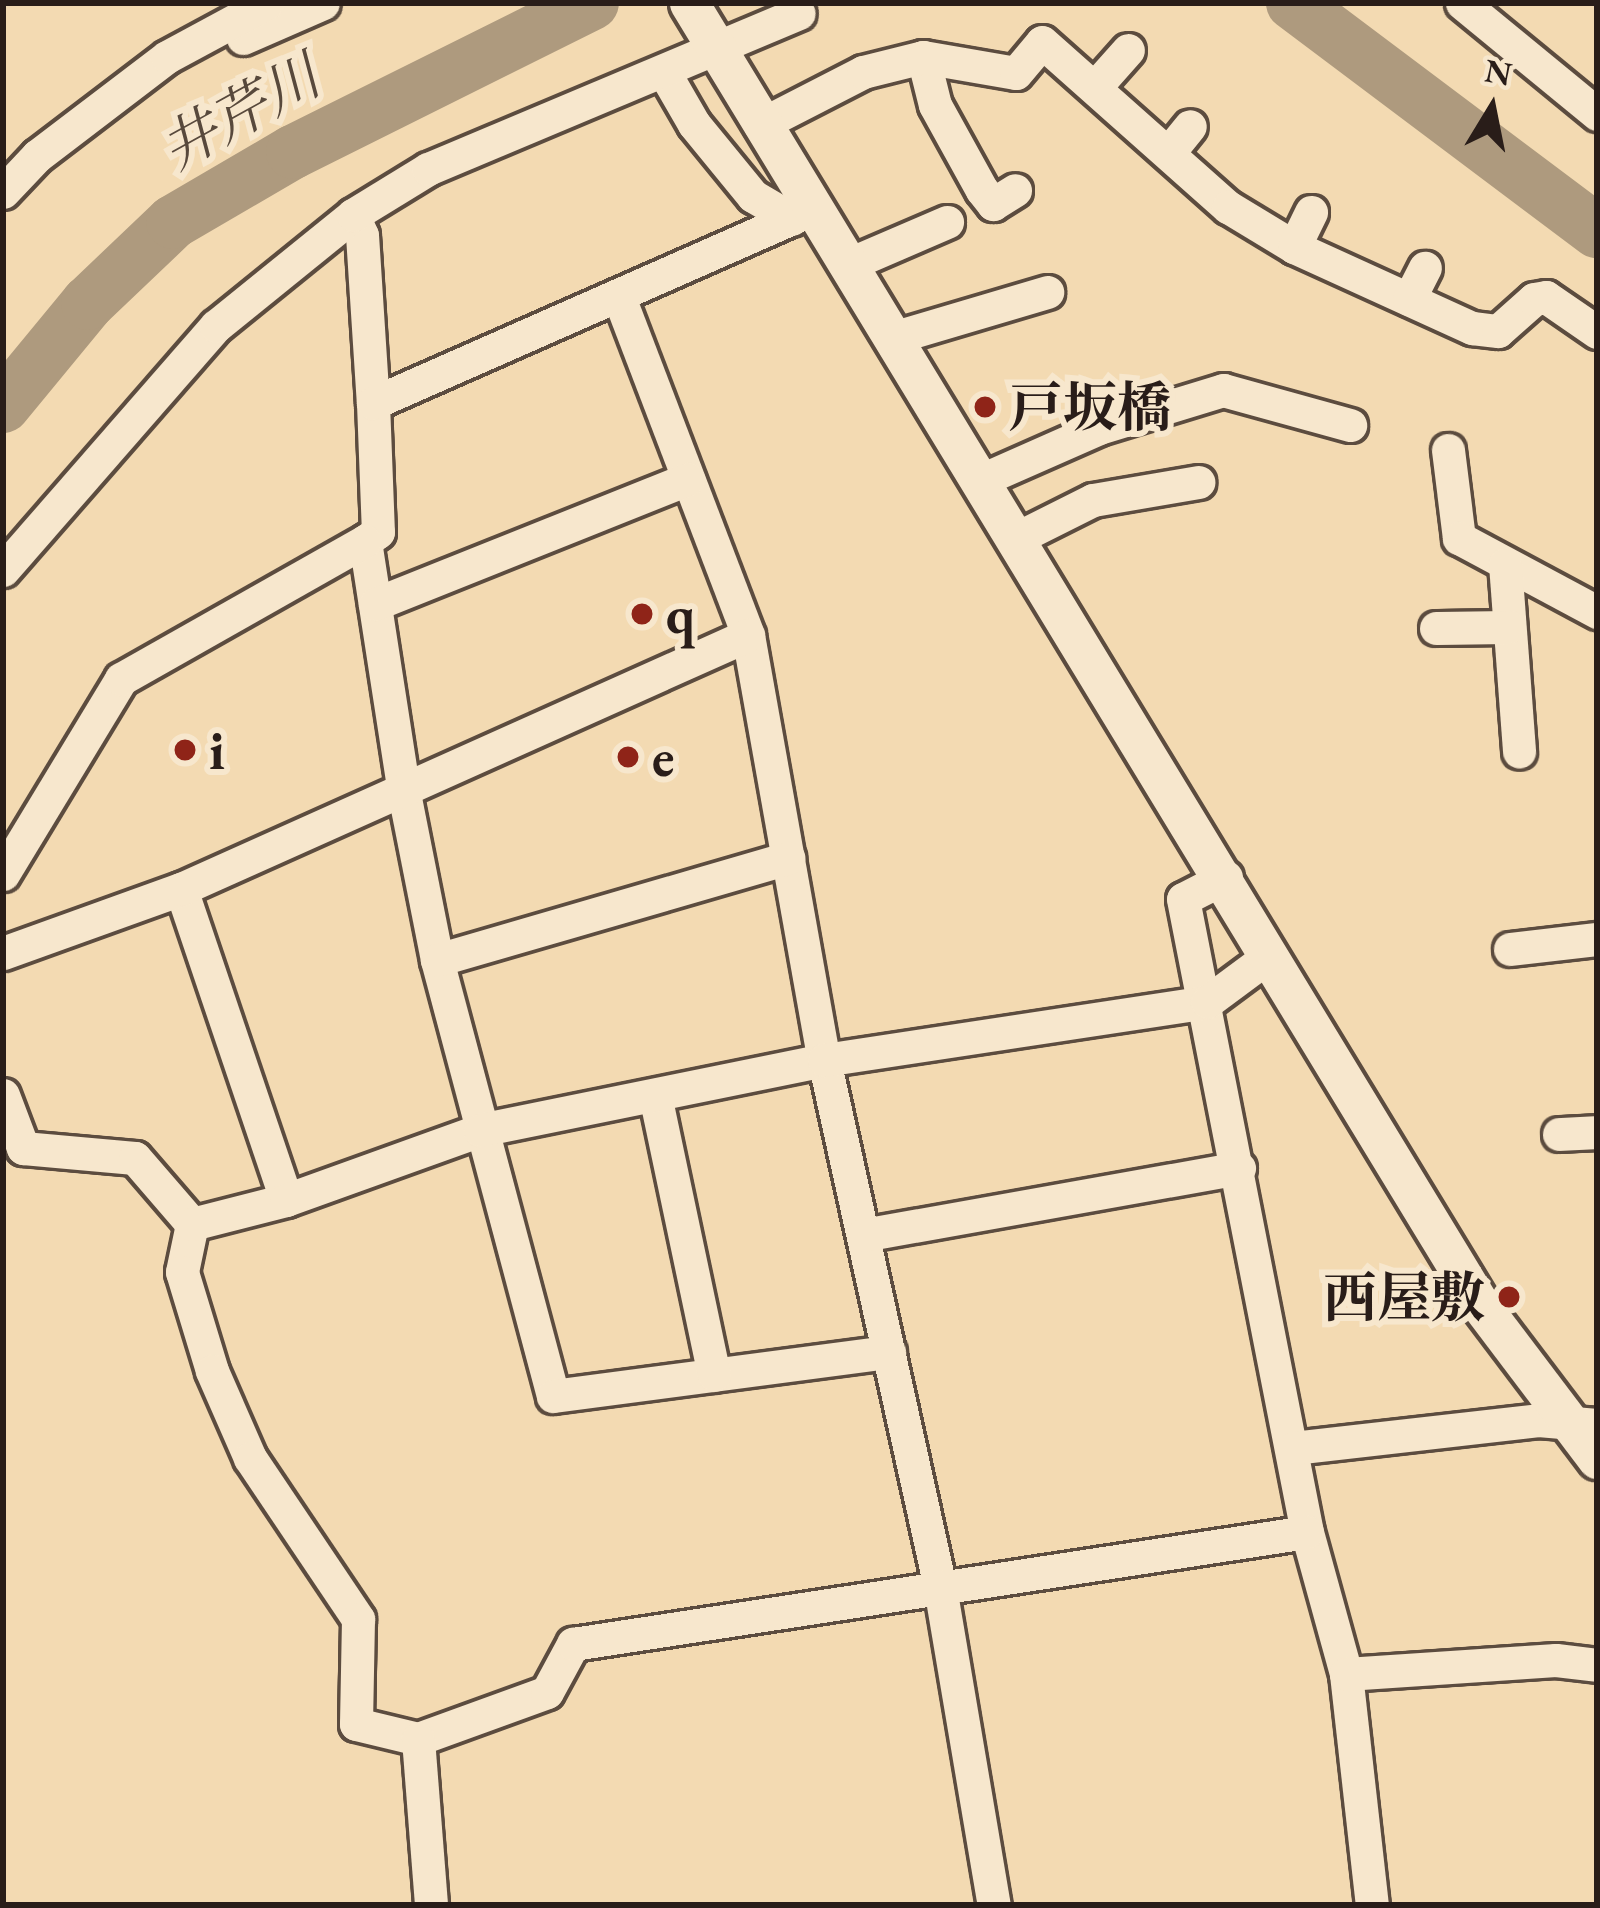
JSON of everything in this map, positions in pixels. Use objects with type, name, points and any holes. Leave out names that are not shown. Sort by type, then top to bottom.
[{"type":"street","points":[[3,192],[37,156],[166,57],[267,3]]},
{"type":"street","points":[[166,57],[206,56],[323,3]]},
{"type":"street","points":[[1462,3],[1597,114]]},
{"type":"street","points":[[3,570],[216,326],[352,215],[428,169],[664,72],[704,29],[799,13]]},
{"type":"street","points":[[704,29],[760,125],[803,214],[848,265],[1226,877],[1479,1304],[1581,1423],[1597,1459]]},
{"type":"street","points":[[760,125],[863,72],[923,57],[1016,73],[1042,41],[1096,86],[1179,139],[1228,207],[1294,247],[1409,299],[1498,331],[1534,298],[1546,297],[1597,332]]},
{"type":"street","points":[[1096,86],[1128,50]]},
{"type":"street","points":[[923,57],[935,105],[982,190],[993,204],[1015,190]]},
{"type":"street","points":[[664,72],[694,124],[753,196],[803,214]]},
{"type":"street","points":[[1294,247],[1311,212]]},
{"type":"street","points":[[373,403],[803,214]]},
{"type":"street","points":[[3,874],[121,680],[378,532],[362,235],[352,215]]},
{"type":"street","points":[[848,265],[947,222]]},
{"type":"street","points":[[1409,299],[1425,268]]},
{"type":"street","points":[[892,338],[1047,292]]},
{"type":"street","points":[[620,297],[748,635],[824,1060],[940,1587],[994,1905]]},
{"type":"street","points":[[979,481],[1099,428],[1223,389],[1349,425]]},
{"type":"street","points":[[1448,450],[1459,538],[1597,612]]},
{"type":"street","points":[[375,604],[688,479]]},
{"type":"street","points":[[1015,539],[1093,500],[1198,482]]},
{"type":"street","points":[[365,541],[404,793],[437,960],[554,1396],[889,1352]]},
{"type":"street","points":[[1505,564],[1519,751]]},
{"type":"street","points":[[1436,628],[1509,627]]},
{"type":"street","points":[[3,953],[181,889],[748,635]]},
{"type":"street","points":[[437,960],[788,858]]},
{"type":"street","points":[[1226,877],[1183,899],[1207,1002],[1307,1532],[1346,1673],[1372,1905]]},
{"type":"street","points":[[181,889],[286,1200]]},
{"type":"street","points":[[1510,949],[1597,939]]},
{"type":"street","points":[[192,1224],[286,1200],[480,1130],[824,1060],[1207,1002],[1269,956]]},
{"type":"street","points":[[655,1094],[714,1375]]},
{"type":"street","points":[[3,1096],[23,1148],[134,1158],[192,1224]]},
{"type":"street","points":[[1559,1134],[1597,1132]]},
{"type":"street","points":[[863,1235],[1239,1168]]},
{"type":"street","points":[[192,1224],[182,1272],[212,1371],[250,1458],[358,1619],[356,1724],[418,1739],[548,1692],[573,1644],[1307,1532]]},
{"type":"street","points":[[1293,1448],[1581,1423]]},
{"type":"street","points":[[1346,1673],[1556,1660],[1597,1665]]},
{"type":"street","points":[[418,1739],[431,1905]]},
{"type":"waterway","name":"井芹川","points":[[3,406],[88,303],[173,222],[293,152],[592,3]]},
{"type":"waterway","name":"井芹川","points":[[1293,3],[1597,231]]},
{"type":"place","name":"戸坂橋","points":[[985,407]]},
{"type":"place","name":"q","points":[[642,614]]},
{"type":"place","name":"i","points":[[185,750]]},
{"type":"place","name":"e","points":[[628,757]]},
{"type":"place","name":"西屋敷","points":[[1509,1297]]}]
